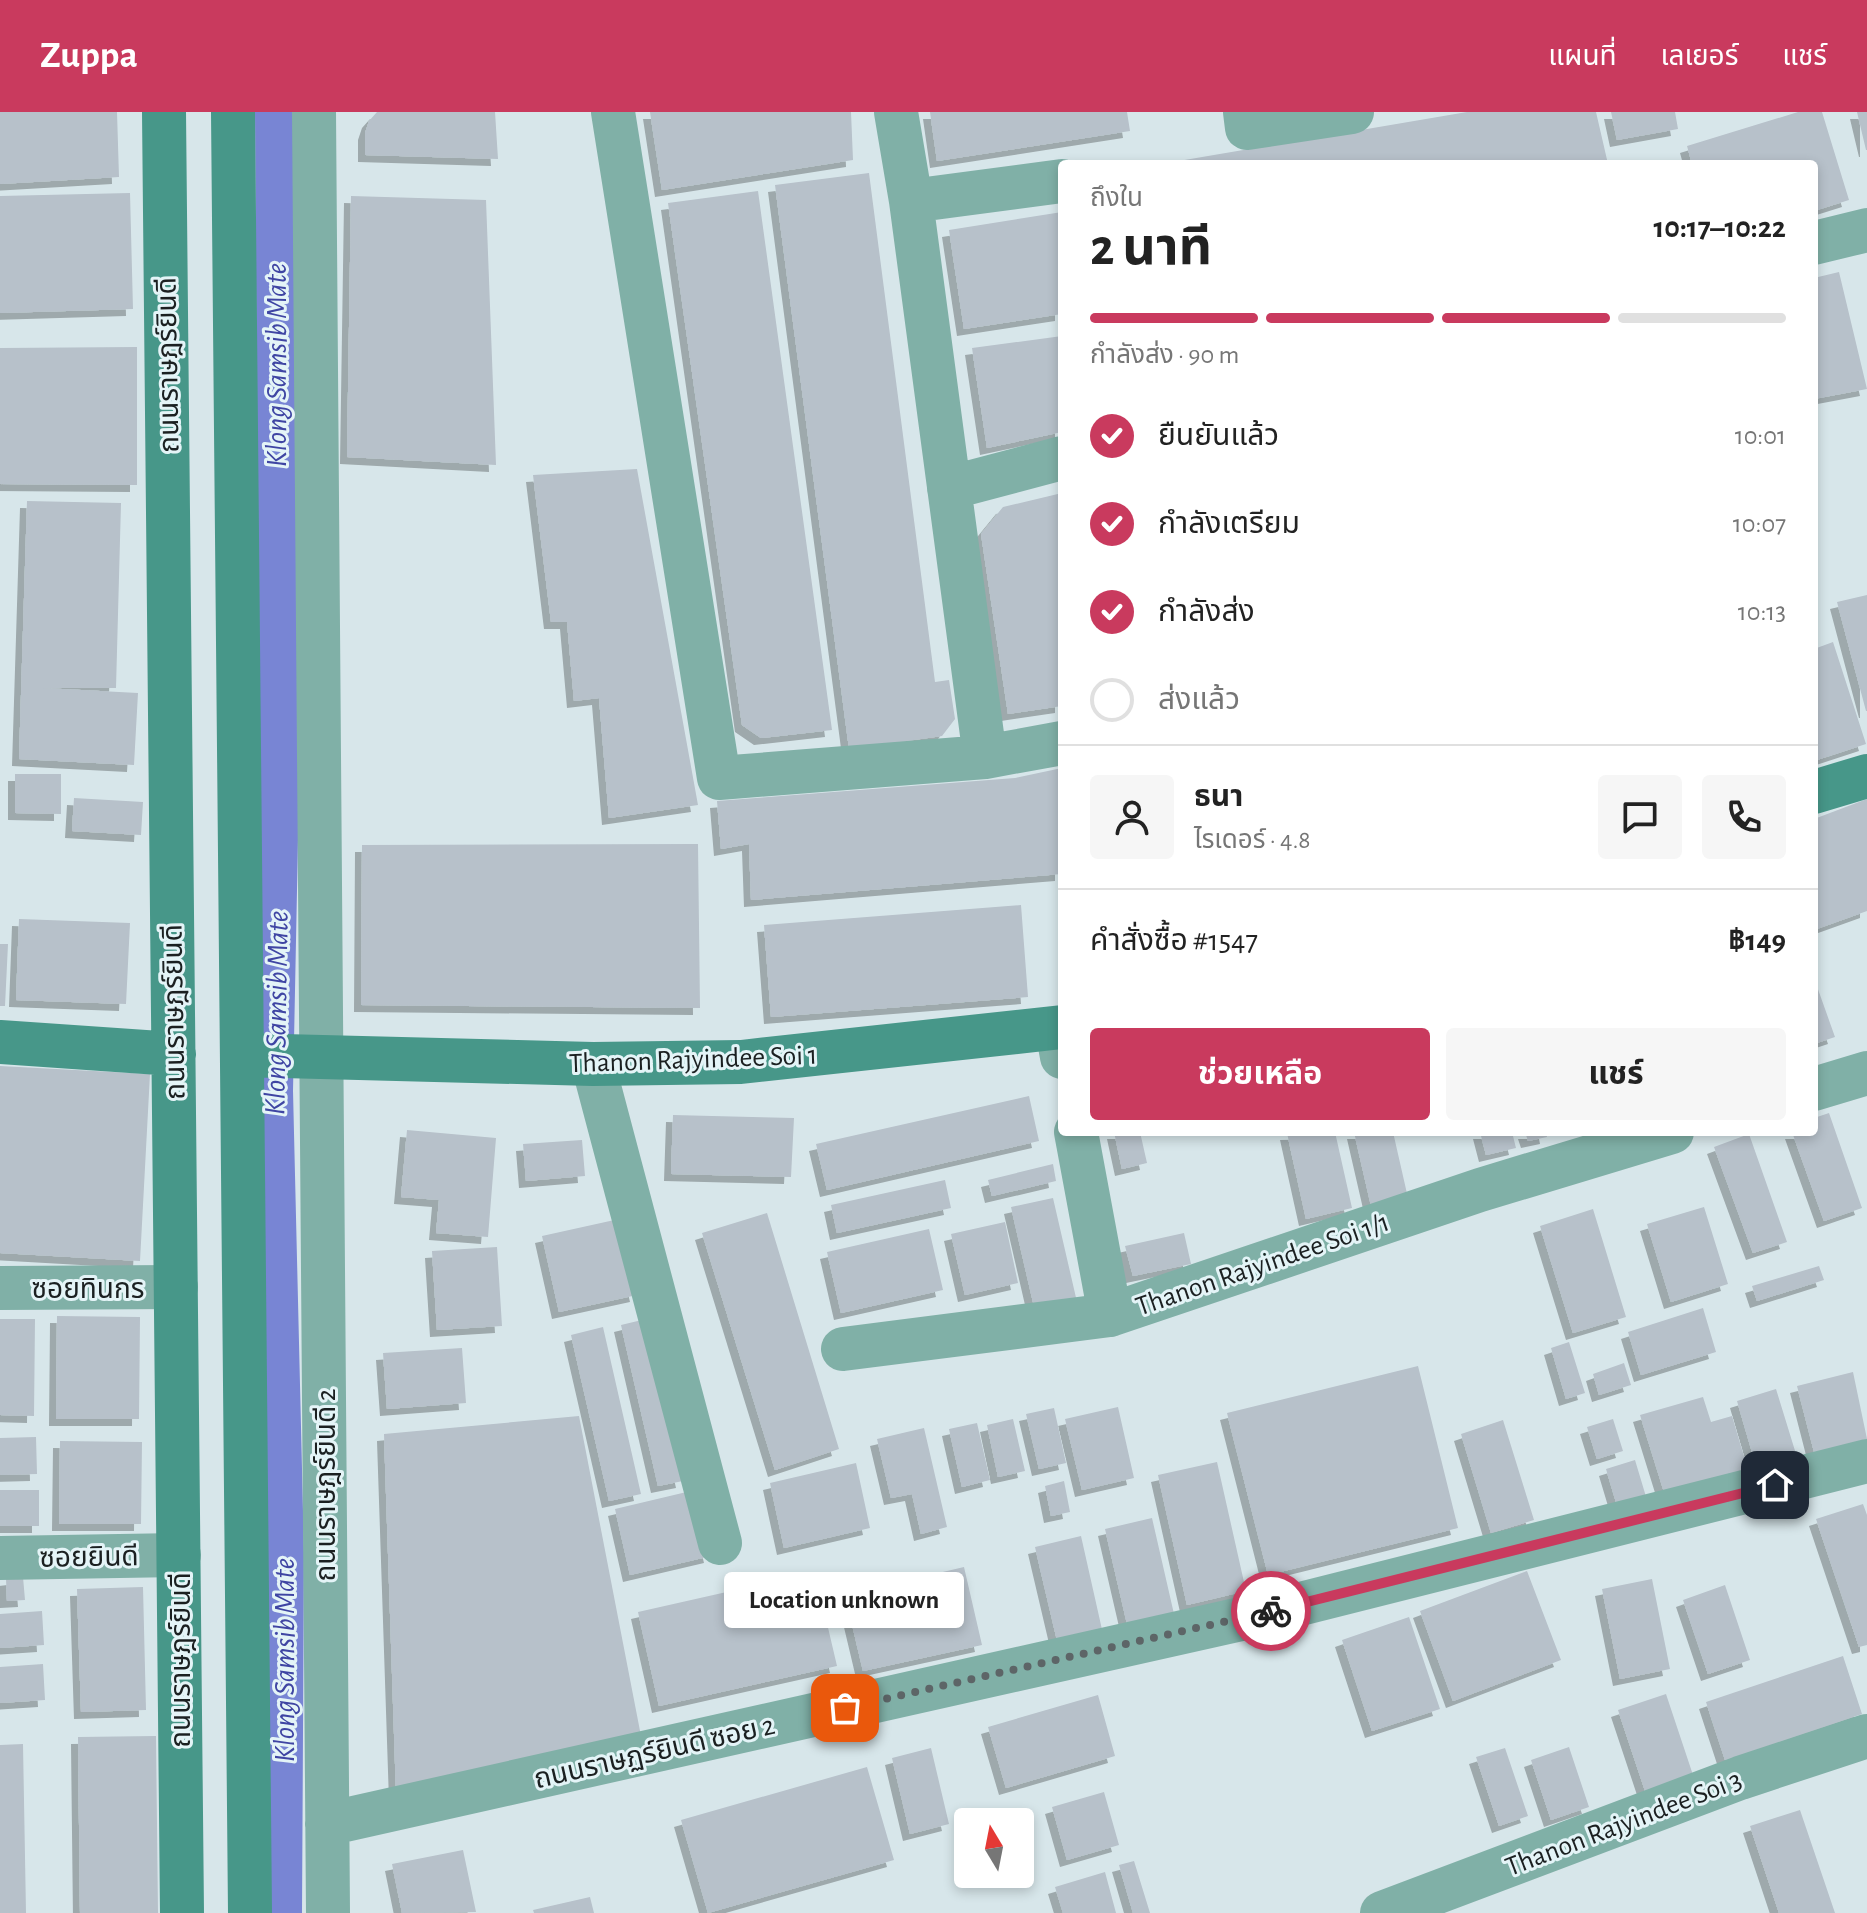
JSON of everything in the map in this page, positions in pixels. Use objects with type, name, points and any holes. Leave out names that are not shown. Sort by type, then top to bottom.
[{"type":"main road","name":"ถนนราษฎร์ยินดี","points":[[164,112],[182,1913]]},
{"type":"main road","points":[[233,112],[250,1913]]},
{"type":"main road","points":[[1818,791],[1867,776]]},
{"type":"main road","name":"Thanon Rajyindee Soi 1","points":[[242,1055],[593,1064],[741,1062],[1058,1038]]},
{"type":"main road","points":[[0,1042],[174,1054]]},
{"type":"street","name":"ถนนราษฎร์ยินดี 2","points":[[314,112],[328,1913]]},
{"type":"street","points":[[613,112],[719,778],[985,757],[1058,744]]},
{"type":"street","points":[[896,112],[911,201],[985,757]]},
{"type":"street","points":[[1245,112],[1247,128],[1352,112]]},
{"type":"street","points":[[911,201],[1058,182]]},
{"type":"street","points":[[1818,242],[1867,230]]},
{"type":"street","points":[[949,488],[1058,459]]},
{"type":"street","points":[[593,1064],[720,1543]]},
{"type":"street","points":[[1818,1088],[1867,1073]]},
{"type":"street","points":[[1077,1136],[1110,1315]]},
{"type":"street","name":"Thanon Rajyindee Soi 1/1","points":[[843,1349],[1110,1315],[1480,1190],[1659,1136]]},
{"type":"street","name":"ซอยทินกร","points":[[0,1288],[176,1287]]},
{"type":"street","name":"ถนนราษฏร์ยินดี ซอย 2","points":[[327,1824],[1241,1619],[1867,1461]]},
{"type":"street","name":"ซอยยินดี","points":[[0,1558],[179,1555]]},
{"type":"street","name":"Thanon Rajyindee Soi 3","points":[[1382,1913],[1740,1778],[1867,1736]]},
{"type":"building","points":[[0,112],[117,112],[119,177],[0,184]]},
{"type":"building","points":[[377,112],[495,112],[498,159],[365,155],[365,133],[369,121]]},
{"type":"building","points":[[650,112],[851,112],[853,160],[662,190]]},
{"type":"building","points":[[930,112],[1127,112],[1130,131],[937,161]]},
{"type":"building","points":[[1467,112],[1596,112],[1607,160],[1185,160]]},
{"type":"building","points":[[1611,112],[1675,112],[1678,129],[1617,140]]},
{"type":"building","points":[[1798,112],[1822,112],[1849,200],[1818,210],[1818,160],[1691,160],[1687,146]]},
{"type":"building","points":[[1857,112],[1867,112],[1867,150],[1866,150]]},
{"type":"building","points":[[869,173],[935,682],[949,680],[955,719],[942,736],[849,749],[775,185]]},
{"type":"building","points":[[758,191],[832,730],[761,738],[742,725],[668,203]]},
{"type":"building","points":[[130,193],[133,309],[0,313],[0,196]]},
{"type":"building","points":[[351,196],[486,200],[496,465],[347,457]]},
{"type":"building","points":[[1058,213],[1058,315],[964,329],[949,230]]},
{"type":"building","points":[[1839,272],[1867,389],[1818,398],[1818,277]]},
{"type":"building","points":[[1058,337],[1058,433],[987,448],[972,348]]},
{"type":"building","points":[[137,347],[137,485],[0,484],[0,348]]},
{"type":"building","points":[[637,469],[698,805],[609,818],[599,698],[574,701],[567,622],[551,622],[533,475]]},
{"type":"building","points":[[1058,494],[1058,707],[1008,714],[981,534],[1003,507]]},
{"type":"building","points":[[27,501],[121,503],[116,688],[43,688],[138,693],[134,765],[19,759]]},
{"type":"building","points":[[1867,595],[1867,711],[1866,711],[1837,602]]},
{"type":"building","points":[[1833,642],[1866,744],[1818,760],[1818,648]]},
{"type":"building","points":[[1058,769],[1058,874],[751,900],[749,844],[721,849],[717,801],[1015,778]]},
{"type":"building","points":[[15,774],[61,774],[61,814],[15,813]]},
{"type":"building","points":[[74,798],[143,802],[141,835],[72,831]]},
{"type":"building","points":[[1867,799],[1867,911],[1818,929],[1818,817]]},
{"type":"building","points":[[698,844],[700,1008],[361,1005],[362,845]]},
{"type":"building","points":[[1021,905],[1028,997],[771,1017],[764,925]]},
{"type":"building","points":[[19,919],[130,923],[126,1004],[16,1000]]},
{"type":"building","points":[[0,944],[8,944],[5,1006],[0,1006]]},
{"type":"building","points":[[1818,989],[1835,1037],[1818,1043]]},
{"type":"building","points":[[0,1066],[150,1074],[140,1261],[0,1253]]},
{"type":"building","points":[[1029,1096],[1039,1141],[827,1190],[816,1144]]},
{"type":"building","points":[[1829,1113],[1862,1208],[1824,1221],[1793,1136],[1818,1136],[1818,1117]]},
{"type":"building","points":[[673,1115],[794,1118],[791,1177],[671,1174]]},
{"type":"building","points":[[407,1130],[496,1138],[488,1237],[436,1233],[439,1200],[401,1197]]},
{"type":"building","points":[[1115,1136],[1141,1136],[1147,1163],[1122,1169]]},
{"type":"building","points":[[1288,1136],[1336,1136],[1352,1208],[1306,1219]]},
{"type":"building","points":[[1355,1136],[1394,1136],[1408,1198],[1371,1206]]},
{"type":"building","points":[[1481,1136],[1513,1136],[1516,1148],[1486,1155]]},
{"type":"building","points":[[1526,1136],[1547,1136],[1547,1137],[1528,1141]]},
{"type":"building","points":[[1750,1136],[1787,1242],[1753,1253],[1714,1147]]},
{"type":"building","points":[[582,1140],[585,1176],[526,1181],[523,1144]]},
{"type":"building","points":[[1053,1164],[1056,1181],[992,1196],[988,1180]]},
{"type":"building","points":[[945,1180],[951,1208],[837,1233],[831,1205]]},
{"type":"building","points":[[1053,1198],[1077,1302],[1035,1311],[1011,1207]]},
{"type":"building","points":[[1704,1207],[1728,1284],[1671,1302],[1647,1224]]},
{"type":"building","points":[[1593,1209],[1626,1317],[1573,1333],[1540,1226]]},
{"type":"building","points":[[767,1213],[839,1449],[775,1470],[702,1233]]},
{"type":"building","points":[[619,1219],[637,1295],[559,1312],[542,1236]]},
{"type":"building","points":[[1005,1222],[1018,1283],[965,1295],[951,1234]]},
{"type":"building","points":[[929,1229],[943,1290],[841,1313],[827,1252]]},
{"type":"building","points":[[1184,1233],[1191,1264],[1133,1276],[1125,1246]]},
{"type":"building","points":[[497,1247],[502,1326],[437,1330],[432,1251]]},
{"type":"building","points":[[1819,1266],[1824,1280],[1757,1301],[1752,1286]]},
{"type":"building","points":[[1703,1308],[1716,1352],[1641,1375],[1628,1332]]},
{"type":"building","points":[[57,1316],[140,1317],[139,1419],[56,1419]]},
{"type":"building","points":[[0,1319],[35,1319],[34,1416],[0,1415]]},
{"type":"building","points":[[646,1319],[683,1481],[658,1486],[621,1325]]},
{"type":"building","points":[[603,1327],[641,1494],[609,1501],[571,1335]]},
{"type":"building","points":[[1569,1342],[1585,1393],[1566,1399],[1551,1348]]},
{"type":"building","points":[[462,1348],[466,1403],[387,1409],[383,1353]]},
{"type":"building","points":[[1624,1363],[1631,1385],[1599,1395],[1593,1374]]},
{"type":"building","points":[[1418,1366],[1458,1528],[1268,1575],[1227,1413]]},
{"type":"building","points":[[1853,1372],[1867,1439],[1814,1452],[1797,1386]]},
{"type":"building","points":[[1776,1389],[1796,1454],[1756,1466],[1737,1401]]},
{"type":"building","points":[[1703,1397],[1711,1422],[1732,1416],[1751,1480],[1668,1505],[1640,1415]]},
{"type":"building","points":[[1118,1407],[1134,1478],[1082,1490],[1065,1419]]},
{"type":"building","points":[[1054,1408],[1066,1463],[1039,1469],[1026,1414]]},
{"type":"building","points":[[579,1416],[641,1736],[396,1794],[384,1434]]},
{"type":"building","points":[[1013,1419],[1025,1471],[998,1477],[987,1425]]},
{"type":"building","points":[[1613,1419],[1623,1451],[1597,1459],[1587,1427]]},
{"type":"building","points":[[1503,1420],[1534,1520],[1491,1533],[1461,1434]]},
{"type":"building","points":[[977,1423],[990,1480],[962,1487],[949,1429]]},
{"type":"building","points":[[924,1428],[947,1527],[921,1534],[912,1494],[891,1498],[877,1439]]},
{"type":"building","points":[[36,1437],[37,1474],[0,1475],[0,1438]]},
{"type":"building","points":[[60,1441],[142,1442],[141,1524],[59,1524]]},
{"type":"building","points":[[1635,1460],[1647,1500],[1618,1509],[1606,1469]]},
{"type":"building","points":[[1217,1462],[1246,1591],[1187,1605],[1158,1475]]},
{"type":"building","points":[[856,1463],[870,1528],[784,1548],[770,1483]]},
{"type":"building","points":[[1064,1481],[1070,1512],[1051,1516],[1045,1486]]},
{"type":"building","points":[[0,1490],[39,1490],[39,1526],[0,1526]]},
{"type":"building","points":[[695,1490],[711,1556],[630,1575],[615,1509]]},
{"type":"building","points":[[1863,1504],[1867,1515],[1867,1645],[1859,1647],[1816,1519]]},
{"type":"building","points":[[1152,1518],[1174,1614],[1127,1624],[1105,1529]]},
{"type":"building","points":[[1081,1536],[1103,1634],[1058,1645],[1035,1547]]},
{"type":"building","points":[[964,1567],[982,1645],[863,1671],[845,1595]]},
{"type":"building","points":[[1527,1571],[1561,1660],[1453,1701],[1420,1611]]},
{"type":"building","points":[[815,1572],[837,1666],[659,1706],[638,1612]]},
{"type":"building","points":[[23,1577],[25,1600],[7,1601],[6,1579]]},
{"type":"building","points":[[1652,1579],[1670,1669],[1620,1679],[1602,1589]]},
{"type":"building","points":[[1725,1585],[1750,1660],[1708,1674],[1683,1600]]},
{"type":"building","points":[[143,1587],[146,1710],[81,1712],[77,1589]]},
{"type":"building","points":[[42,1611],[44,1645],[0,1648],[0,1614]]},
{"type":"building","points":[[1409,1617],[1440,1709],[1372,1731],[1342,1640]]},
{"type":"building","points":[[1843,1656],[1862,1714],[1725,1760],[1706,1702]]},
{"type":"building","points":[[43,1664],[45,1700],[0,1703],[0,1667]]},
{"type":"building","points":[[1666,1694],[1694,1778],[1646,1794],[1618,1710]]},
{"type":"building","points":[[1098,1695],[1115,1756],[1006,1788],[988,1727]]},
{"type":"building","points":[[156,1736],[158,1913],[80,1913],[78,1737]]},
{"type":"building","points":[[23,1744],[26,1913],[0,1913],[0,1745]]},
{"type":"building","points":[[1569,1747],[1589,1807],[1551,1820],[1531,1760]]},
{"type":"building","points":[[931,1748],[949,1824],[910,1834],[892,1758]]},
{"type":"building","points":[[1505,1748],[1528,1816],[1499,1826],[1476,1757]]},
{"type":"building","points":[[867,1767],[894,1860],[708,1913],[681,1820]]},
{"type":"building","points":[[1104,1792],[1119,1845],[1067,1860],[1052,1807]]},
{"type":"building","points":[[1800,1810],[1835,1913],[1779,1913],[1750,1826]]},
{"type":"building","points":[[463,1850],[476,1912],[402,1913],[392,1864]]},
{"type":"building","points":[[1134,1861],[1150,1913],[1133,1913],[1119,1865]]},
{"type":"building","points":[[1105,1872],[1116,1913],[1063,1913],[1055,1887]]},
{"type":"building","points":[[590,1897],[594,1913],[534,1913],[533,1910]]},
{"type":"waterway","name":"Klong Samsib Mate","points":[[275,112],[279,790],[273,1091],[284,1553],[282,1913]]},
{"type":"way so far","points":[[845,1708],[1271,1611]]},
{"type":"place","name":"Location unknown","points":[[845,1708]]},
{"type":"route","points":[[1271,1611],[1775,1485]]}]
